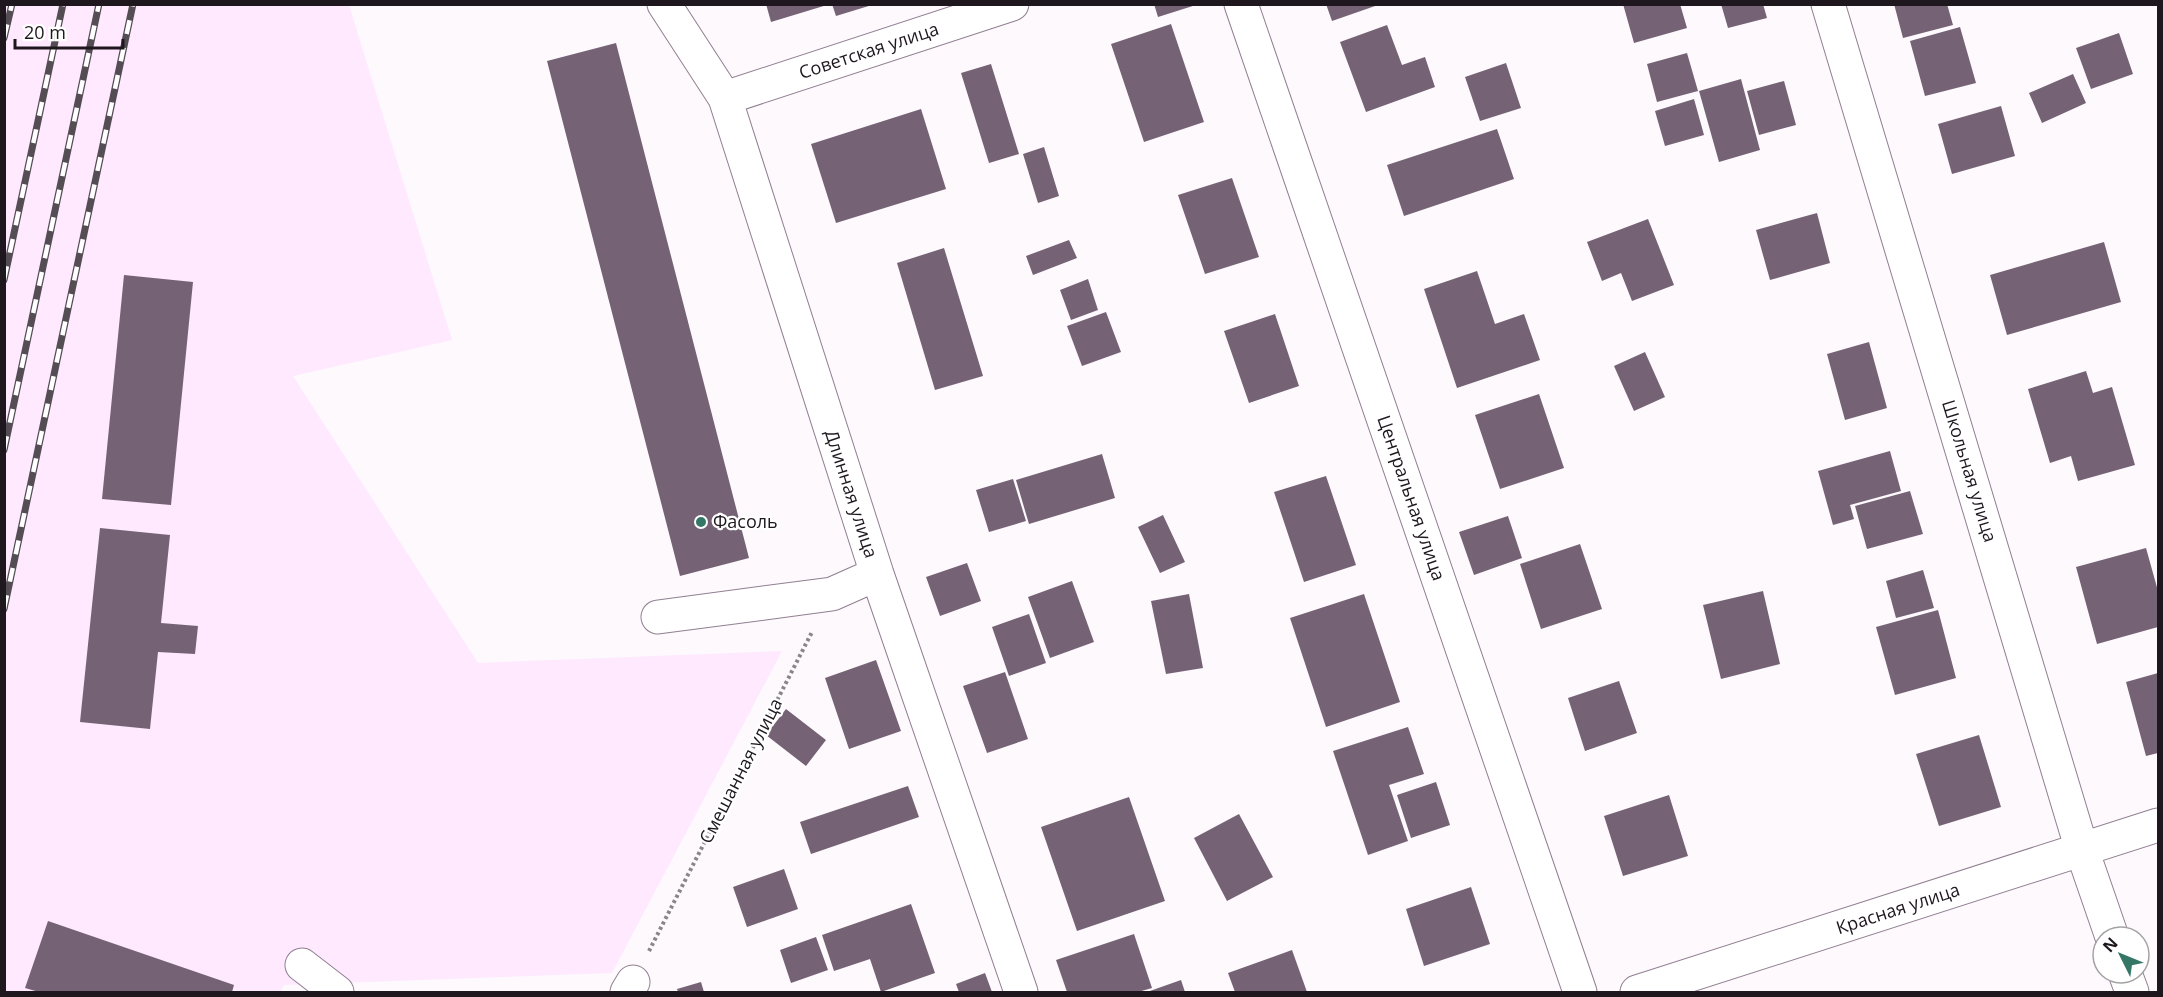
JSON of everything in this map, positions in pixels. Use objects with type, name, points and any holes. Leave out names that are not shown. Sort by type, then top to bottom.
[{"type":"street","name":"Длинная улица","points":[[664,4],[725,98],[877,574],[1021,993]]},
{"type":"street","name":"Советская улица","points":[[725,98],[1012,4]]},
{"type":"street","name":"Центральная улица","points":[[1241,4],[1580,993]]},
{"type":"street","name":"Школьная улица","points":[[1828,4],[2082,850],[2108,925]]},
{"type":"street","points":[[658,616],[832,594],[877,574]]},
{"type":"street","name":"Красная улица","points":[[1637,993],[2158,825]]},
{"type":"street","points":[[302,965],[337,993]]},
{"type":"path","name":"Смешанная улица","points":[[630,987],[832,594]]},
{"type":"shaded area","points":[[5,5],[349,5],[452,340],[293,376],[478,663],[782,651],[612,973],[284,985],[280,992],[5,992]]},
{"type":"building","points":[[766,4],[827,4],[827,5],[771,22]]},
{"type":"building","points":[[832,4],[872,4],[872,5],[836,16]]},
{"type":"building","points":[[1154,4],[1196,4],[1196,5],[1158,17]]},
{"type":"building","points":[[1326,4],[1378,4],[1378,5],[1332,21]]},
{"type":"building","points":[[1623,4],[1680,4],[1687,28],[1634,43]]},
{"type":"building","points":[[1721,4],[1763,4],[1767,18],[1728,28]]},
{"type":"building","points":[[1894,4],[1947,4],[1953,25],[1903,38]]},
{"type":"building","points":[[1171,24],[1204,122],[1144,142],[1111,44]]},
{"type":"building","points":[[1387,25],[1402,65],[1425,57],[1435,87],[1366,112],[1340,42]]},
{"type":"building","points":[[1960,27],[1976,83],[1925,96],[1910,41]]},
{"type":"building","points":[[2119,33],[2133,74],[2091,89],[2076,48]]},
{"type":"building","points":[[616,43],[749,558],[680,576],[547,61]]},
{"type":"building","points":[[1687,53],[1698,91],[1657,102],[1647,64]]},
{"type":"building","points":[[1506,63],[1521,108],[1480,121],[1465,77]]},
{"type":"building","points":[[991,64],[1019,154],[989,163],[961,73]]},
{"type":"building","points":[[2073,74],[2086,103],[2042,123],[2029,93]]},
{"type":"building","points":[[1741,79],[1760,150],[1719,162],[1699,91]]},
{"type":"building","points":[[1784,81],[1796,125],[1759,135],[1747,91]]},
{"type":"building","points":[[1694,99],[1704,135],[1665,146],[1655,111]]},
{"type":"building","points":[[2001,106],[2015,156],[1952,174],[1938,124]]},
{"type":"building","points":[[921,109],[946,189],[836,223],[811,144]]},
{"type":"building","points":[[1497,129],[1514,179],[1404,216],[1387,165]]},
{"type":"building","points":[[1044,147],[1059,196],[1038,203],[1023,154]]},
{"type":"building","points":[[1232,178],[1259,257],[1205,274],[1178,195]]},
{"type":"building","points":[[1817,213],[1830,263],[1770,280],[1756,230]]},
{"type":"building","points":[[1648,219],[1674,285],[1632,301],[1621,273],[1602,281],[1587,242]]},
{"type":"building","points":[[1069,240],[1077,258],[1033,275],[1026,256]]},
{"type":"building","points":[[2104,242],[2121,302],[2007,335],[1990,275]]},
{"type":"building","points":[[944,248],[983,376],[935,390],[897,263]]},
{"type":"building","points":[[1477,271],[1495,324],[1524,314],[1540,360],[1457,388],[1424,289]]},
{"type":"building","points":[[124,275],[193,282],[171,505],[102,499]]},
{"type":"building","points":[[1088,279],[1098,310],[1071,320],[1060,290]]},
{"type":"building","points":[[1106,312],[1121,352],[1082,366],[1067,326]]},
{"type":"building","points":[[1275,314],[1299,386],[1249,403],[1224,331]]},
{"type":"building","points":[[1869,342],[1887,408],[1845,420],[1827,354]]},
{"type":"building","points":[[1645,352],[1665,397],[1634,411],[1614,366]]},
{"type":"building","points":[[2086,371],[2093,393],[2112,387],[2135,465],[2078,481],[2071,456],[2050,463],[2028,389]]},
{"type":"building","points":[[1539,394],[1564,468],[1500,489],[1475,415]]},
{"type":"building","points":[[1890,451],[1901,491],[1850,505],[1854,519],[1833,525],[1818,471]]},
{"type":"building","points":[[1102,454],[1115,498],[1029,524],[1016,480]]},
{"type":"building","points":[[1326,476],[1356,565],[1304,582],[1274,492]]},
{"type":"building","points":[[1013,479],[1026,521],[989,532],[976,490]]},
{"type":"building","points":[[1910,491],[1923,534],[1867,549],[1855,506]]},
{"type":"building","points":[[1163,515],[1185,562],[1160,573],[1138,527]]},
{"type":"building","points":[[1508,516],[1522,558],[1474,575],[1459,532]]},
{"type":"building","points":[[100,528],[170,535],[161,623],[198,626],[195,654],[158,652],[150,729],[80,722]]},
{"type":"building","points":[[1580,544],[1602,609],[1541,629],[1520,564]]},
{"type":"building","points":[[2146,548],[2158,591],[2158,627],[2097,644],[2076,567]]},
{"type":"building","points":[[967,563],[981,601],[940,616],[926,577]]},
{"type":"building","points":[[1923,570],[1934,608],[1896,618],[1886,581]]},
{"type":"building","points":[[1072,581],[1094,642],[1050,658],[1028,597]]},
{"type":"building","points":[[1763,591],[1780,664],[1721,679],[1703,605]]},
{"type":"building","points":[[1189,594],[1203,668],[1166,674],[1151,601]]},
{"type":"building","points":[[1364,594],[1400,702],[1326,727],[1290,618]]},
{"type":"building","points":[[1938,610],[1956,678],[1895,695],[1876,627]]},
{"type":"building","points":[[1029,614],[1046,663],[1009,676],[992,627]]},
{"type":"building","points":[[876,660],[901,731],[849,749],[825,678]]},
{"type":"building","points":[[1005,672],[1028,739],[987,753],[963,686]]},
{"type":"building","points":[[2158,673],[2158,753],[2146,756],[2126,682]]},
{"type":"building","points":[[1619,681],[1637,733],[1585,751],[1568,698]]},
{"type":"building","points":[[786,709],[826,740],[806,766],[766,735]]},
{"type":"building","points":[[1408,727],[1424,774],[1389,785],[1408,841],[1368,855],[1333,751]]},
{"type":"building","points":[[1979,735],[2001,807],[1939,826],[1916,754]]},
{"type":"building","points":[[1436,782],[1450,825],[1411,838],[1397,795]]},
{"type":"building","points":[[908,786],[919,817],[811,854],[800,822]]},
{"type":"building","points":[[1669,795],[1688,856],[1623,876],[1604,816]]},
{"type":"building","points":[[1129,797],[1165,901],[1077,931],[1041,827]]},
{"type":"building","points":[[1239,814],[1273,877],[1227,901],[1194,838]]},
{"type":"building","points":[[784,869],[798,909],[747,927],[733,887]]},
{"type":"building","points":[[1471,887],[1490,944],[1424,966],[1406,909]]},
{"type":"building","points":[[911,904],[935,973],[881,992],[870,959],[834,971],[822,935]]},
{"type":"building","points":[[48,921],[234,985],[232,992],[39,992],[25,988]]},
{"type":"building","points":[[1134,934],[1152,988],[1138,992],[1067,992],[1056,960]]},
{"type":"building","points":[[816,937],[828,970],[791,983],[780,950]]},
{"type":"building","points":[[1292,950],[1307,992],[1235,992],[1228,973]]},
{"type":"building","points":[[985,973],[992,992],[959,992],[956,984]]},
{"type":"building","points":[[1181,980],[1185,992],[1147,992]]},
{"type":"building","points":[[701,982],[704,992],[678,992],[677,989]]},
{"type":"railway","points":[[4,38],[12,4]]},
{"type":"railway","points":[[4,280],[63,4]]},
{"type":"railway","points":[[4,450],[99,4]]},
{"type":"railway","points":[[4,609],[133,4]]},
{"type":"place","name":"Фасоль","points":[[701,522]]}]
